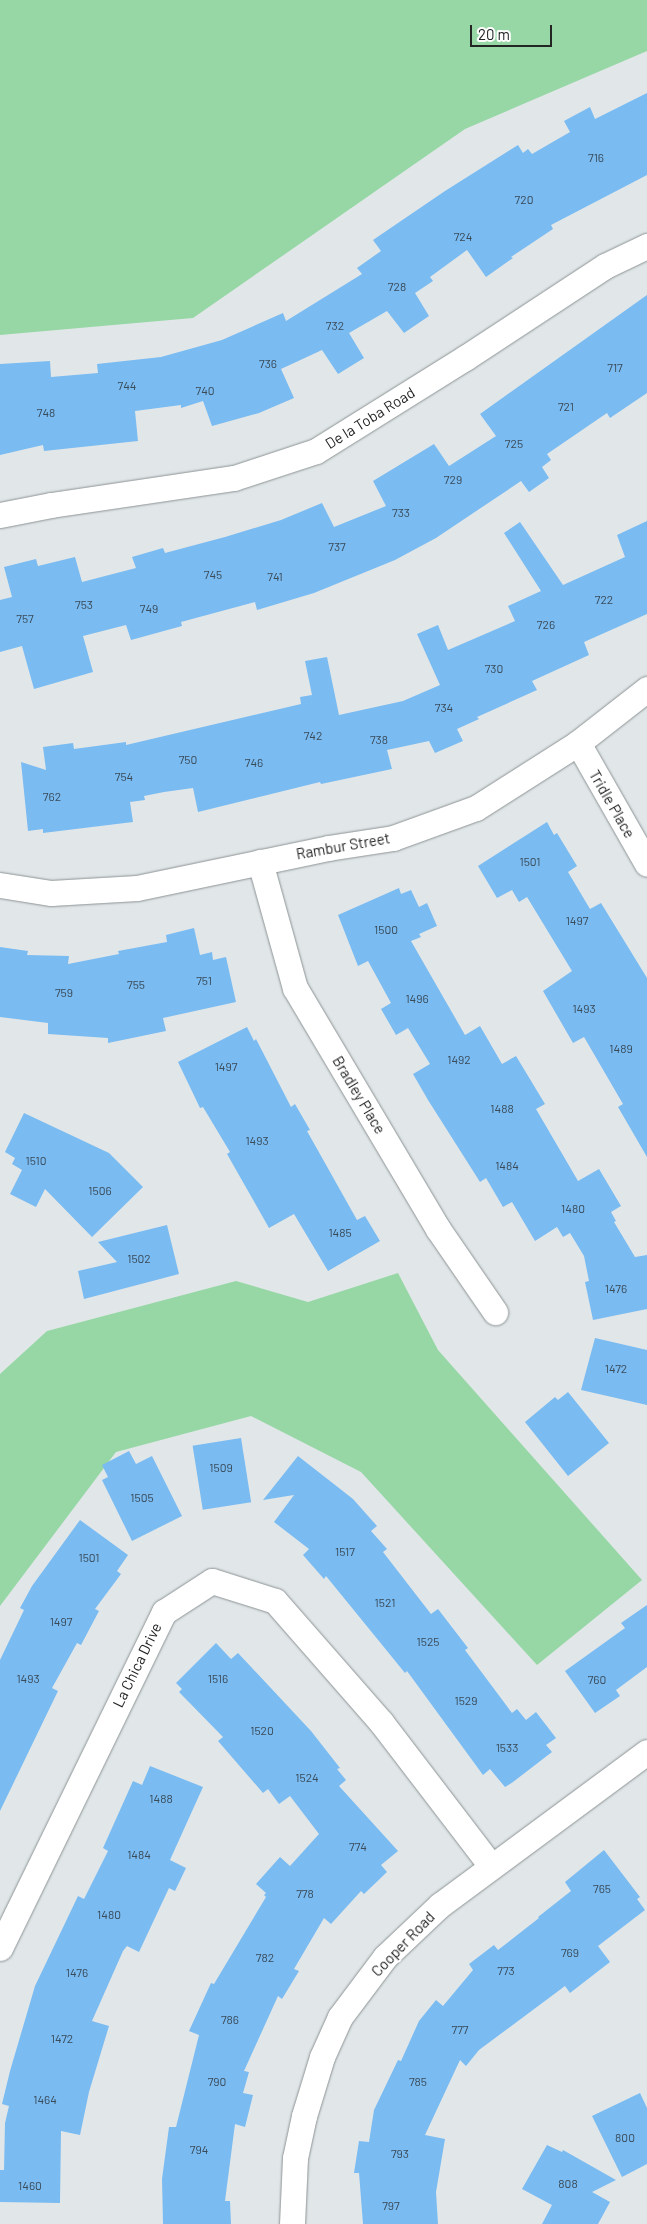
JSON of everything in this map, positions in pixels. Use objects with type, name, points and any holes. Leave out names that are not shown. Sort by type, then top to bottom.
[{"type":"street","name":"De la Toba Road","points":[[0,514],[51,504],[234,478],[316,451],[465,358],[605,266],[647,246]]},
{"type":"street","name":"Rambur Street","points":[[0,885],[51,893],[137,888],[328,848],[393,838],[476,808],[578,744],[647,689]]},
{"type":"street","name":"Tridle Place","points":[[578,744],[647,864]]},
{"type":"street","name":"Bradley Place","points":[[260,862],[296,988],[438,1229],[495,1312]]},
{"type":"street","name":"La Chica Drive","points":[[0,1948],[164,1612],[212,1581],[275,1601],[381,1722],[491,1866]]},
{"type":"street","name":"Cooper Road","points":[[292,2224],[295,2158],[304,2116],[322,2057],[340,2017],[385,1958],[440,1905],[647,1752]]},
{"type":"green space","points":[[0,0],[647,0],[647,51],[465,129],[193,318],[0,335]]},
{"type":"green space","points":[[398,1273],[438,1350],[642,1580],[537,1665],[361,1472],[251,1416],[116,1452],[0,1606],[0,1374],[47,1331],[236,1281],[308,1302]]},
{"type":"building","points":[[647,93],[647,175],[551,225],[553,229],[511,257],[513,258],[486,277],[467,250],[430,277],[433,281],[415,293],[429,316],[404,333],[387,311],[349,333],[364,358],[338,374],[322,350],[281,369],[294,398],[259,413],[212,426],[203,401],[181,408],[181,405],[135,411],[138,441],[44,451],[43,445],[0,455],[0,364],[50,361],[51,377],[98,373],[97,364],[161,357],[222,340],[283,313],[286,321],[362,274],[357,268],[381,251],[373,240],[445,191],[518,145],[523,153],[528,149],[532,154],[570,132],[564,121],[590,107],[595,119]]},
{"type":"building","points":[[647,295],[647,393],[610,418],[607,413],[547,454],[551,460],[542,467],[549,478],[529,492],[521,481],[436,538],[395,560],[314,593],[257,610],[255,602],[181,622],[182,626],[131,640],[126,625],[83,636],[93,672],[34,689],[22,646],[0,652],[0,600],[12,597],[4,567],[36,559],[38,566],[75,557],[82,582],[136,568],[132,557],[163,548],[165,553],[225,537],[281,520],[322,503],[334,527],[386,506],[373,481],[434,444],[449,466],[496,436],[480,414]]},
{"type":"building","points":[[647,521],[647,614],[584,642],[589,655],[532,681],[537,690],[477,717],[479,719],[457,729],[463,741],[435,753],[429,741],[387,750],[392,769],[321,784],[320,782],[198,812],[193,788],[144,796],[145,800],[130,802],[133,822],[43,833],[43,829],[28,831],[21,762],[46,770],[43,747],[73,743],[74,749],[126,742],[126,745],[301,704],[300,697],[312,695],[305,661],[327,657],[339,715],[403,701],[440,685],[417,634],[438,625],[448,650],[515,621],[508,606],[541,591],[504,533],[520,522],[563,585],[625,557],[617,535]]},
{"type":"building","points":[[547,822],[554,835],[557,833],[577,866],[568,872],[590,909],[601,903],[647,978],[647,1157],[618,1107],[623,1104],[584,1037],[573,1043],[543,991],[572,971],[527,897],[519,902],[512,890],[497,898],[478,866]]},
{"type":"building","points":[[399,888],[401,894],[411,890],[419,907],[427,903],[437,926],[419,934],[421,937],[411,941],[465,1035],[480,1026],[502,1064],[516,1056],[545,1104],[536,1109],[578,1181],[599,1169],[621,1206],[611,1212],[616,1221],[614,1222],[635,1257],[647,1255],[647,1309],[593,1320],[585,1282],[589,1281],[584,1256],[570,1233],[563,1237],[557,1227],[535,1241],[512,1202],[503,1207],[486,1178],[480,1182],[428,1100],[413,1074],[430,1064],[408,1028],[396,1035],[381,1009],[391,1003],[368,961],[358,966],[338,915]]},
{"type":"building","points":[[194,928],[200,955],[212,952],[213,960],[226,957],[236,1002],[163,1018],[166,1031],[108,1043],[108,1038],[48,1034],[48,1023],[0,1017],[0,947],[28,951],[27,955],[69,956],[68,964],[119,954],[118,951],[167,942],[166,935]]},
{"type":"building","points":[[247,1027],[254,1041],[256,1039],[291,1107],[295,1104],[310,1130],[307,1131],[357,1220],[365,1216],[380,1241],[328,1271],[294,1214],[269,1228],[227,1154],[230,1152],[203,1107],[200,1108],[178,1062]]},
{"type":"building","points":[[24,1113],[109,1153],[143,1187],[92,1237],[45,1189],[36,1207],[10,1194],[22,1170],[12,1164],[15,1158],[5,1152]]},
{"type":"building","points":[[167,1225],[179,1274],[84,1299],[78,1271],[117,1262],[98,1242]]},
{"type":"building","points":[[595,1338],[647,1350],[647,1405],[581,1390]]},
{"type":"building","points":[[568,1392],[609,1443],[568,1476],[525,1422],[555,1397],[558,1400]]},
{"type":"building","points":[[241,1438],[251,1502],[203,1510],[193,1446]]},
{"type":"building","points":[[129,1451],[136,1464],[152,1456],[182,1516],[132,1541],[102,1480],[108,1477],[102,1465]]},
{"type":"building","points":[[298,1456],[353,1499],[377,1526],[371,1531],[387,1549],[383,1552],[431,1614],[438,1609],[468,1648],[465,1650],[512,1713],[517,1709],[526,1720],[536,1712],[556,1738],[546,1745],[552,1752],[513,1782],[505,1787],[490,1769],[483,1775],[407,1671],[405,1673],[326,1576],[324,1579],[303,1555],[309,1549],[274,1522],[294,1495],[263,1500]]},
{"type":"building","points":[[80,1520],[128,1555],[117,1571],[121,1574],[95,1609],[99,1611],[81,1645],[77,1643],[52,1688],[58,1691],[0,1811],[0,1660],[24,1610],[20,1608],[32,1586]]},
{"type":"building","points":[[647,1605],[647,1667],[616,1690],[620,1696],[595,1713],[565,1671],[625,1628],[621,1623]]},
{"type":"building","points":[[216,1643],[231,1659],[238,1653],[311,1731],[340,1768],[337,1769],[346,1780],[339,1786],[398,1851],[381,1865],[387,1872],[364,1894],[361,1891],[331,1924],[324,1918],[294,1969],[299,1971],[282,1999],[278,1996],[244,2071],[249,2072],[243,2093],[253,2095],[245,2127],[235,2124],[225,2201],[230,2201],[231,2224],[163,2224],[162,2179],[169,2127],[176,2127],[199,2035],[189,2031],[211,1983],[214,1984],[266,1897],[264,1895],[266,1893],[256,1884],[280,1857],[290,1866],[319,1834],[290,1796],[279,1804],[268,1789],[263,1793],[218,1741],[223,1737],[179,1692],[182,1689],[176,1683]]},
{"type":"building","points":[[150,1766],[203,1787],[170,1860],[186,1868],[175,1891],[169,1888],[139,1952],[127,1946],[123,1951],[92,2021],[109,2026],[89,2092],[80,2135],[61,2131],[60,2203],[0,2202],[0,2170],[4,2170],[5,2123],[9,2106],[2,2104],[35,1986],[78,1896],[84,1899],[108,1851],[103,1848],[133,1781],[142,1785]]},
{"type":"building","points":[[604,1850],[640,1897],[637,1899],[645,1910],[598,1946],[610,1962],[570,1993],[565,1986],[479,2050],[466,2066],[460,2060],[425,2135],[445,2139],[436,2192],[438,2224],[363,2224],[359,2173],[354,2173],[359,2141],[369,2142],[374,2110],[398,2060],[401,2061],[419,2021],[436,2000],[443,2006],[473,1970],[469,1964],[494,1945],[498,1950],[571,1891],[565,1882]]},
{"type":"building","points":[[640,2093],[647,2108],[647,2164],[622,2177],[592,2116]]},
{"type":"building","points":[[547,2145],[562,2152],[563,2150],[616,2180],[592,2192],[610,2202],[598,2224],[542,2224],[552,2205],[522,2189]]}]
